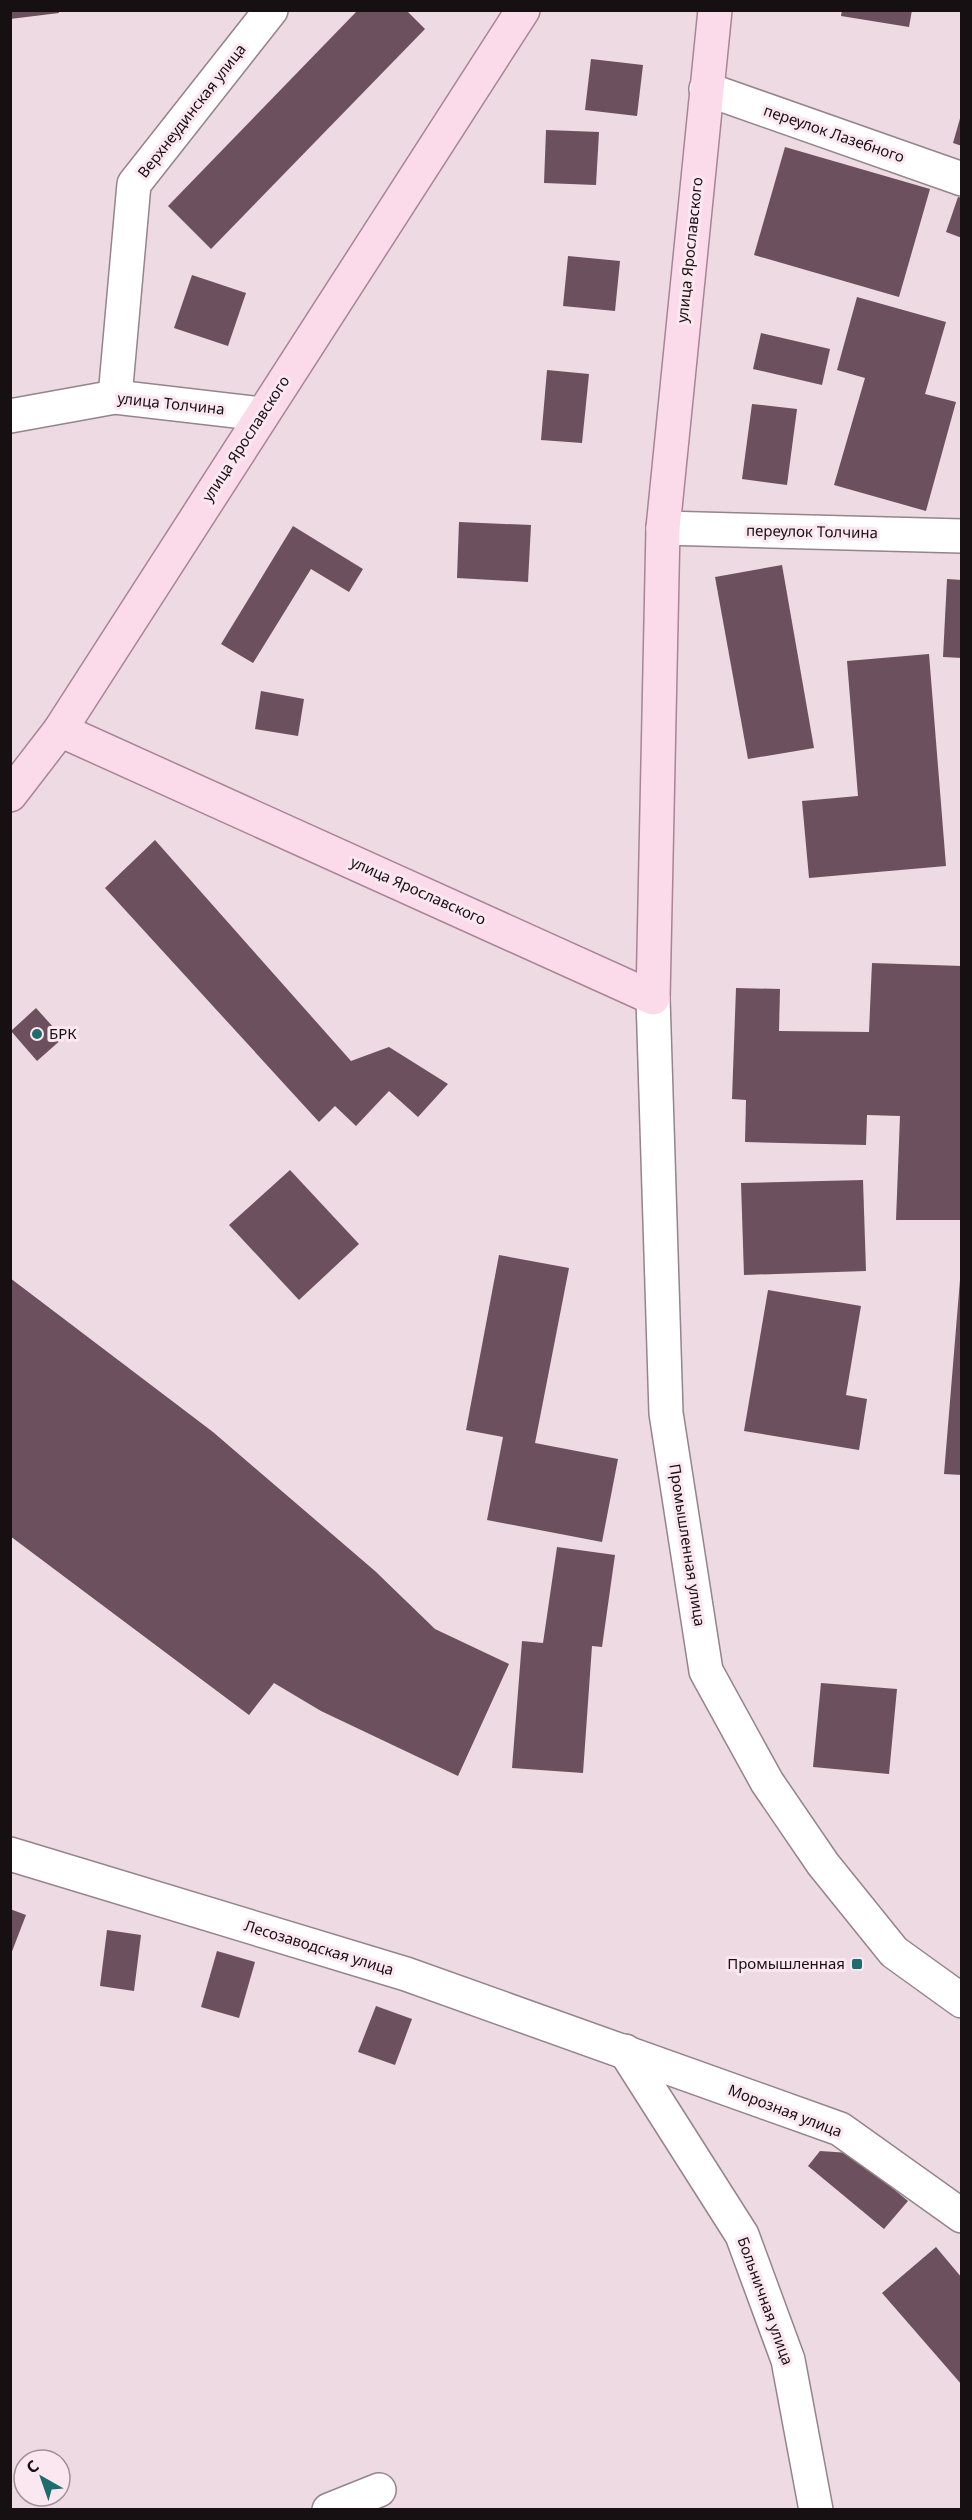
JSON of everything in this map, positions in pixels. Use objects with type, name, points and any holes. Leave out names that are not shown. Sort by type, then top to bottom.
[{"type":"main road","name":"улица Ярославского","points":[[523,10],[60,730],[653,998],[663,528],[715,10]]},
{"type":"main road","points":[[10,795],[60,730]]},
{"type":"street","name":"Верхнеудинская улица","points":[[115,398],[134,184],[271,10]]},
{"type":"street","name":"переулок Лазебного","points":[[706,89],[962,179]]},
{"type":"street","name":"улица Толчина","points":[[10,416],[115,398],[262,414]]},
{"type":"street","name":"переулок Толчина","points":[[663,528],[962,536]]},
{"type":"street","name":"Промышленная улица","points":[[653,998],[666,1413],[706,1671],[767,1782],[823,1864],[894,1952],[962,2001]]},
{"type":"street","name":"Лесозаводская улица","points":[[10,1854],[406,1974],[625,2051]]},
{"type":"street","name":"Морозная улица","points":[[625,2051],[840,2129],[962,2216]]},
{"type":"street","name":"Больничная улица","points":[[625,2051],[742,2235],[788,2360],[816,2510]]},
{"type":"street","points":[[329,2510],[379,2490]]},
{"type":"building","points":[[10,10],[58,10],[59,13],[10,19]]},
{"type":"building","points":[[358,10],[406,10],[425,29],[211,249],[168,206]]},
{"type":"building","points":[[842,10],[912,10],[909,27],[841,16]]},
{"type":"building","points":[[591,59],[643,65],[637,116],[585,110]]},
{"type":"building","points":[[962,115],[962,146],[953,143]]},
{"type":"building","points":[[546,130],[599,132],[596,185],[544,183]]},
{"type":"building","points":[[785,147],[930,189],[899,297],[754,255]]},
{"type":"building","points":[[958,197],[962,198],[962,238],[946,232]]},
{"type":"building","points":[[568,256],[620,261],[615,311],[563,306]]},
{"type":"building","points":[[192,275],[246,293],[228,346],[174,328]]},
{"type":"building","points":[[857,297],[946,322],[925,394],[956,402],[926,511],[834,485],[865,378],[837,370]]},
{"type":"building","points":[[761,333],[830,349],[822,385],[753,369]]},
{"type":"building","points":[[547,370],[589,374],[582,443],[541,440]]},
{"type":"building","points":[[752,404],[797,409],[787,485],[742,479]]},
{"type":"building","points":[[459,522],[531,525],[528,582],[457,578]]},
{"type":"building","points":[[293,526],[363,569],[349,592],[311,569],[253,663],[221,644]]},
{"type":"building","points":[[782,565],[814,748],[748,759],[715,577]]},
{"type":"building","points":[[947,579],[962,580],[962,658],[943,657]]},
{"type":"building","points":[[929,654],[946,866],[809,878],[802,801],[858,796],[847,661]]},
{"type":"building","points":[[261,691],[304,699],[298,736],[255,729]]},
{"type":"building","points":[[155,840],[351,1061],[389,1047],[448,1084],[418,1117],[389,1091],[356,1126],[335,1106],[319,1122],[105,888]]},
{"type":"building","points":[[872,963],[962,966],[962,1220],[896,1220],[900,1116],[867,1115],[866,1145],[745,1142],[746,1100],[732,1099],[736,988],[780,989],[779,1031],[869,1032]]},
{"type":"building","name":"БРК","points":[[36,1008],[63,1038],[37,1061],[11,1031]]},
{"type":"building","points":[[290,1170],[359,1244],[299,1300],[229,1225]]},
{"type":"building","points":[[863,1180],[866,1271],[744,1275],[741,1183]]},
{"type":"building","points":[[499,1255],[569,1268],[535,1443],[618,1459],[602,1542],[487,1520],[503,1437],[466,1430]]},
{"type":"building","points":[[10,1278],[213,1432],[375,1571],[435,1629],[509,1664],[458,1776],[321,1711],[274,1683],[249,1715],[10,1536]]},
{"type":"building","points":[[960,1280],[962,1280],[962,1475],[944,1474]]},
{"type":"building","points":[[768,1290],[861,1306],[846,1395],[867,1399],[859,1450],[744,1431]]},
{"type":"building","points":[[557,1547],[615,1555],[602,1647],[592,1646],[583,1773],[512,1768],[522,1641],[543,1643]]},
{"type":"building","points":[[821,1683],[897,1689],[889,1774],[813,1767]]},
{"type":"building","points":[[10,1909],[26,1915],[11,1954],[10,1954]]},
{"type":"building","points":[[107,1930],[141,1935],[134,1991],[100,1986]]},
{"type":"building","points":[[217,1951],[255,1962],[239,2018],[201,2007]]},
{"type":"building","points":[[376,2006],[412,2019],[395,2065],[358,2052]]},
{"type":"building","points":[[820,2151],[850,2153],[908,2201],[884,2229],[808,2166]]},
{"type":"building","points":[[936,2247],[962,2278],[962,2385],[882,2293]]},
{"type":"place","name":"БРК","points":[[37,1034]]},
{"type":"place","name":"Промышленная","points":[[857,1964]]}]
